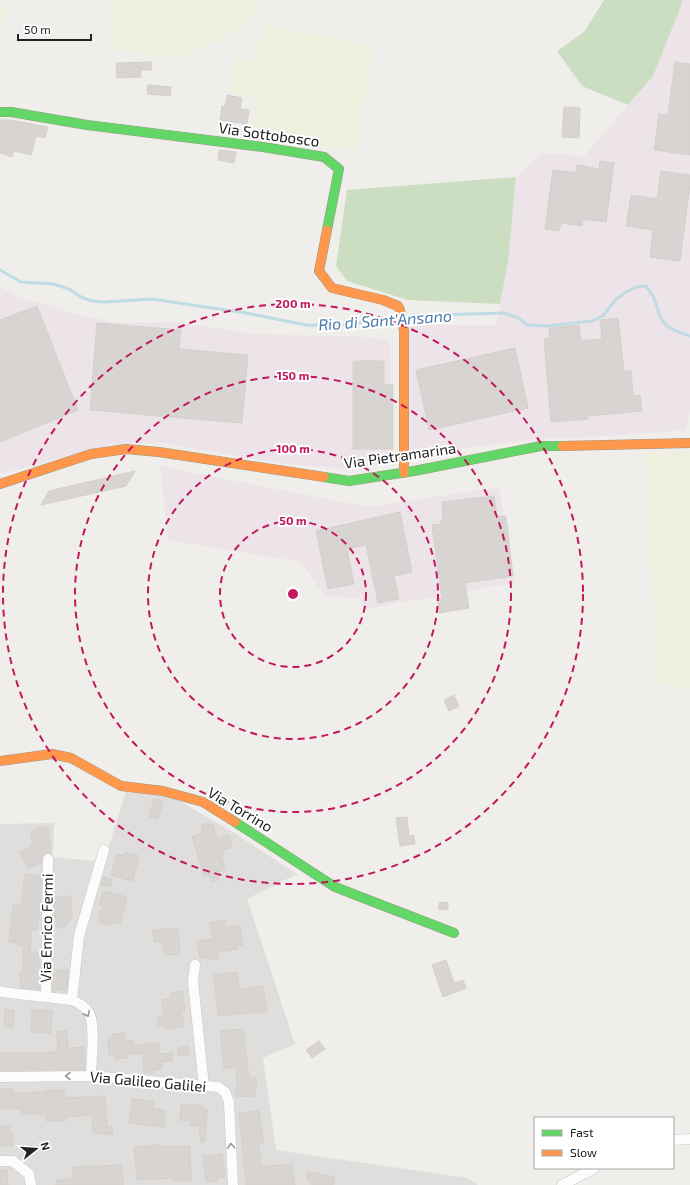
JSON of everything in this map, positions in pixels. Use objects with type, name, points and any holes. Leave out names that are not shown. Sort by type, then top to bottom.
[{"type":"street","name":"Via Sottobosco","points":[[0,112],[11,112],[86,125],[263,147],[324,157],[339,169],[319,271],[332,288],[383,300],[398,306],[400,310],[403,325],[404,472]]},
{"type":"street","name":"Via Pietramarina","points":[[0,484],[91,454],[126,449],[159,452],[349,481],[541,446],[690,443]]},
{"type":"street","name":"Via Torrino","points":[[0,761],[52,754],[71,758],[121,786],[163,791],[203,802],[335,886],[454,933]]},
{"type":"street","name":"Via Enrico Fermi","points":[[0,991],[72,1000],[79,936],[104,850]]},
{"type":"street","name":"Via Enrico Fermi","points":[[46,997],[48,859]]},
{"type":"street","points":[[195,965],[193,982],[204,1086]]},
{"type":"street","points":[[72,1000],[81,1004],[89,1014],[93,1033],[91,1076]]},
{"type":"street","name":"Via Galileo Galilei","points":[[0,1076],[91,1076],[218,1087],[225,1092],[229,1102],[233,1185]]},
{"type":"street","points":[[674,1140],[690,1139]]},
{"type":"street","points":[[0,1161],[13,1161],[29,1174],[31,1185]]},
{"type":"street","points":[[562,1185],[593,1169]]},
{"type":"shaded area","points":[[683,0],[690,0],[690,410],[686,430],[543,439],[410,454],[409,325],[496,325],[508,263],[516,177],[540,153],[584,156],[653,76]]},
{"type":"shaded area","points":[[0,287],[25,299],[80,315],[119,323],[176,322],[255,334],[367,337],[390,341],[392,462],[355,470],[276,463],[160,443],[113,444],[0,474]]},
{"type":"shaded area","points":[[160,466],[368,507],[499,487],[515,583],[364,609],[360,598],[324,596],[301,562],[168,540]]},
{"type":"shaded area","points":[[126,792],[173,797],[231,831],[297,874],[247,899],[295,1044],[263,1058],[276,1150],[467,1178],[478,1185],[0,1185],[0,824],[54,823],[53,857],[104,862]]},
{"type":"green space","points":[[109,0],[260,0],[254,16],[218,41],[179,59],[112,49]]},
{"type":"green space","points":[[604,0],[683,0],[653,76],[628,105],[582,86],[557,51],[584,32]]},
{"type":"green space","points":[[0,10],[9,10],[0,30]]},
{"type":"green space","points":[[262,25],[374,45],[356,152],[251,134],[257,97],[229,92],[235,57],[256,61]]},
{"type":"green space","points":[[516,177],[508,263],[500,304],[408,300],[347,281],[336,266],[347,190]]},
{"type":"green space","points":[[643,452],[690,452],[690,689],[659,684]]},
{"type":"building","points":[[151,62],[152,70],[141,70],[141,77],[117,78],[116,63]]},
{"type":"building","points":[[675,62],[690,64],[690,155],[654,150],[659,114],[668,115]]},
{"type":"building","points":[[148,85],[171,87],[170,96],[147,94]]},
{"type":"building","points":[[227,95],[242,98],[240,109],[249,110],[247,124],[220,120],[222,106],[225,107]]},
{"type":"building","points":[[564,107],[580,108],[579,138],[562,137]]},
{"type":"building","points":[[0,120],[10,120],[48,127],[45,138],[36,136],[31,155],[14,151],[12,157],[0,153]]},
{"type":"building","points":[[219,150],[236,152],[234,163],[218,160]]},
{"type":"building","points":[[600,161],[614,163],[606,222],[583,219],[582,226],[561,223],[559,231],[545,229],[553,170],[576,173],[577,165],[599,169]]},
{"type":"building","points":[[661,171],[690,175],[680,261],[650,257],[653,230],[626,226],[631,195],[657,199]]},
{"type":"building","points":[[37,306],[78,410],[0,442],[0,320]]},
{"type":"building","points":[[618,318],[624,371],[631,371],[633,396],[640,395],[642,411],[588,416],[588,419],[551,422],[544,339],[550,338],[549,328],[579,325],[581,341],[602,339],[600,320]]},
{"type":"building","points":[[97,323],[181,330],[179,349],[248,355],[242,423],[90,410]]},
{"type":"building","points":[[515,348],[528,408],[429,430],[416,370]]},
{"type":"building","points":[[353,361],[384,361],[384,385],[393,385],[393,449],[353,449]]},
{"type":"building","points":[[135,471],[126,486],[41,505],[49,491]]},
{"type":"building","points":[[494,496],[497,517],[506,516],[513,576],[465,583],[469,608],[439,613],[438,598],[442,598],[432,525],[441,524],[440,521],[443,520],[442,502]]},
{"type":"building","points":[[400,512],[412,572],[394,576],[399,599],[378,603],[366,545],[347,549],[354,584],[328,589],[316,531]]},
{"type":"building","points":[[454,695],[459,706],[449,711],[444,700]]},
{"type":"building","points":[[154,799],[163,801],[158,819],[149,817]]},
{"type":"building","points":[[407,817],[409,836],[414,835],[415,844],[400,846],[396,818]]},
{"type":"building","points":[[201,824],[213,824],[217,839],[229,835],[232,847],[223,850],[224,854],[221,855],[225,869],[217,872],[219,880],[211,882],[209,875],[204,876],[192,837],[203,833]]},
{"type":"building","points":[[38,828],[48,828],[51,851],[43,855],[41,863],[29,868],[21,857],[20,852],[27,850],[32,844],[31,831],[38,830]]},
{"type":"building","points":[[126,852],[139,856],[133,881],[111,875],[117,854],[125,856]]},
{"type":"building","points":[[25,874],[41,876],[41,901],[37,930],[32,929],[30,952],[40,952],[40,989],[21,988],[20,973],[23,973],[23,946],[17,945],[17,943],[9,942],[13,905],[21,906]]},
{"type":"building","points":[[103,877],[112,879],[110,887],[101,885]]},
{"type":"building","points":[[103,891],[127,897],[120,924],[111,922],[110,926],[98,922],[103,906],[99,905]]},
{"type":"building","points":[[71,896],[72,917],[66,925],[59,929],[54,918],[55,897]]},
{"type":"building","points":[[448,902],[448,909],[439,910],[439,903]]},
{"type":"building","points":[[225,920],[226,927],[240,925],[243,945],[237,946],[238,949],[218,952],[219,958],[207,960],[206,957],[200,958],[197,941],[213,939],[210,923]]},
{"type":"building","points":[[178,928],[180,954],[164,955],[163,941],[154,942],[153,930]]},
{"type":"building","points":[[446,960],[454,983],[463,980],[466,988],[443,997],[432,965]]},
{"type":"building","points":[[53,970],[68,970],[67,990],[53,990]]},
{"type":"building","points":[[237,972],[239,989],[263,986],[267,1012],[218,1016],[214,975]]},
{"type":"building","points":[[182,991],[185,1010],[181,1011],[184,1026],[165,1029],[164,1026],[158,1027],[157,1018],[165,1017],[162,1000],[172,998],[171,993]]},
{"type":"building","points":[[5,1009],[14,1010],[13,1027],[4,1027]]},
{"type":"building","points":[[32,1010],[52,1010],[51,1033],[31,1032]]},
{"type":"building","points":[[243,1029],[249,1078],[256,1077],[257,1087],[255,1087],[255,1096],[236,1097],[236,1067],[224,1068],[220,1031]]},
{"type":"building","points":[[67,1031],[68,1048],[84,1047],[85,1070],[0,1070],[0,1053],[58,1052],[57,1032]]},
{"type":"building","points":[[124,1033],[124,1041],[134,1040],[134,1045],[159,1043],[159,1054],[173,1053],[172,1061],[161,1062],[162,1069],[153,1070],[153,1073],[144,1073],[143,1054],[128,1054],[128,1058],[115,1059],[115,1055],[109,1055],[108,1039],[112,1039],[112,1034]]},
{"type":"building","points":[[319,1041],[325,1049],[312,1058],[306,1050]]},
{"type":"building","points":[[189,1046],[188,1056],[178,1055],[178,1047]]},
{"type":"building","points":[[0,1089],[13,1089],[13,1093],[65,1090],[65,1098],[105,1096],[107,1127],[113,1128],[112,1135],[92,1132],[93,1115],[65,1117],[65,1121],[46,1121],[46,1114],[21,1114],[21,1109],[0,1109]]},
{"type":"building","points":[[132,1099],[154,1101],[153,1109],[165,1110],[164,1127],[129,1123]]},
{"type":"building","points":[[181,1104],[203,1106],[202,1109],[207,1110],[205,1142],[201,1142],[199,1125],[190,1126],[190,1121],[180,1120]]},
{"type":"building","points":[[259,1111],[264,1143],[259,1143],[261,1167],[292,1164],[295,1185],[246,1185],[239,1113]]},
{"type":"building","points":[[0,1126],[10,1126],[13,1146],[0,1146]]},
{"type":"building","points":[[159,1145],[159,1147],[190,1146],[191,1180],[173,1181],[173,1178],[137,1180],[134,1147]]},
{"type":"building","points":[[222,1154],[225,1177],[217,1178],[217,1181],[206,1182],[203,1156]]},
{"type":"building","points":[[122,1165],[123,1185],[56,1185],[56,1181],[73,1178],[73,1167]]},
{"type":"building","points":[[0,1170],[7,1170],[8,1185],[0,1185]]},
{"type":"building","points":[[308,1172],[335,1177],[333,1185],[312,1185],[312,1180],[307,1180]]},
{"type":"waterway","name":"Rio di Sant'Ansano","points":[[0,270],[21,282],[53,284],[69,289],[81,297],[92,301],[105,302],[152,299],[246,313],[306,325],[338,326],[398,317]]},
{"type":"waterway","name":"Rio di Sant'Ansano","points":[[406,316],[504,313],[518,318],[528,325],[546,326],[592,321],[603,316],[616,299],[626,292],[636,287],[645,286],[652,295],[664,323],[672,329],[690,336]]},
{"type":"traffic: fast","points":[[0,112],[11,112],[87,125],[263,147],[324,157],[339,169],[327,230]]},
{"type":"traffic: fast","points":[[324,477],[349,481],[414,471],[541,446],[562,446]]},
{"type":"traffic: fast","points":[[235,822],[335,887],[454,933]]},
{"type":"traffic: slow","points":[[327,230],[319,271],[332,288],[383,300],[398,306],[400,310],[404,331],[404,473]]},
{"type":"traffic: slow","points":[[562,446],[690,443]]},
{"type":"traffic: slow","points":[[0,484],[91,454],[126,449],[159,452],[324,477]]},
{"type":"traffic: slow","points":[[0,761],[52,754],[71,758],[121,786],[163,791],[203,802],[235,822]]}]
